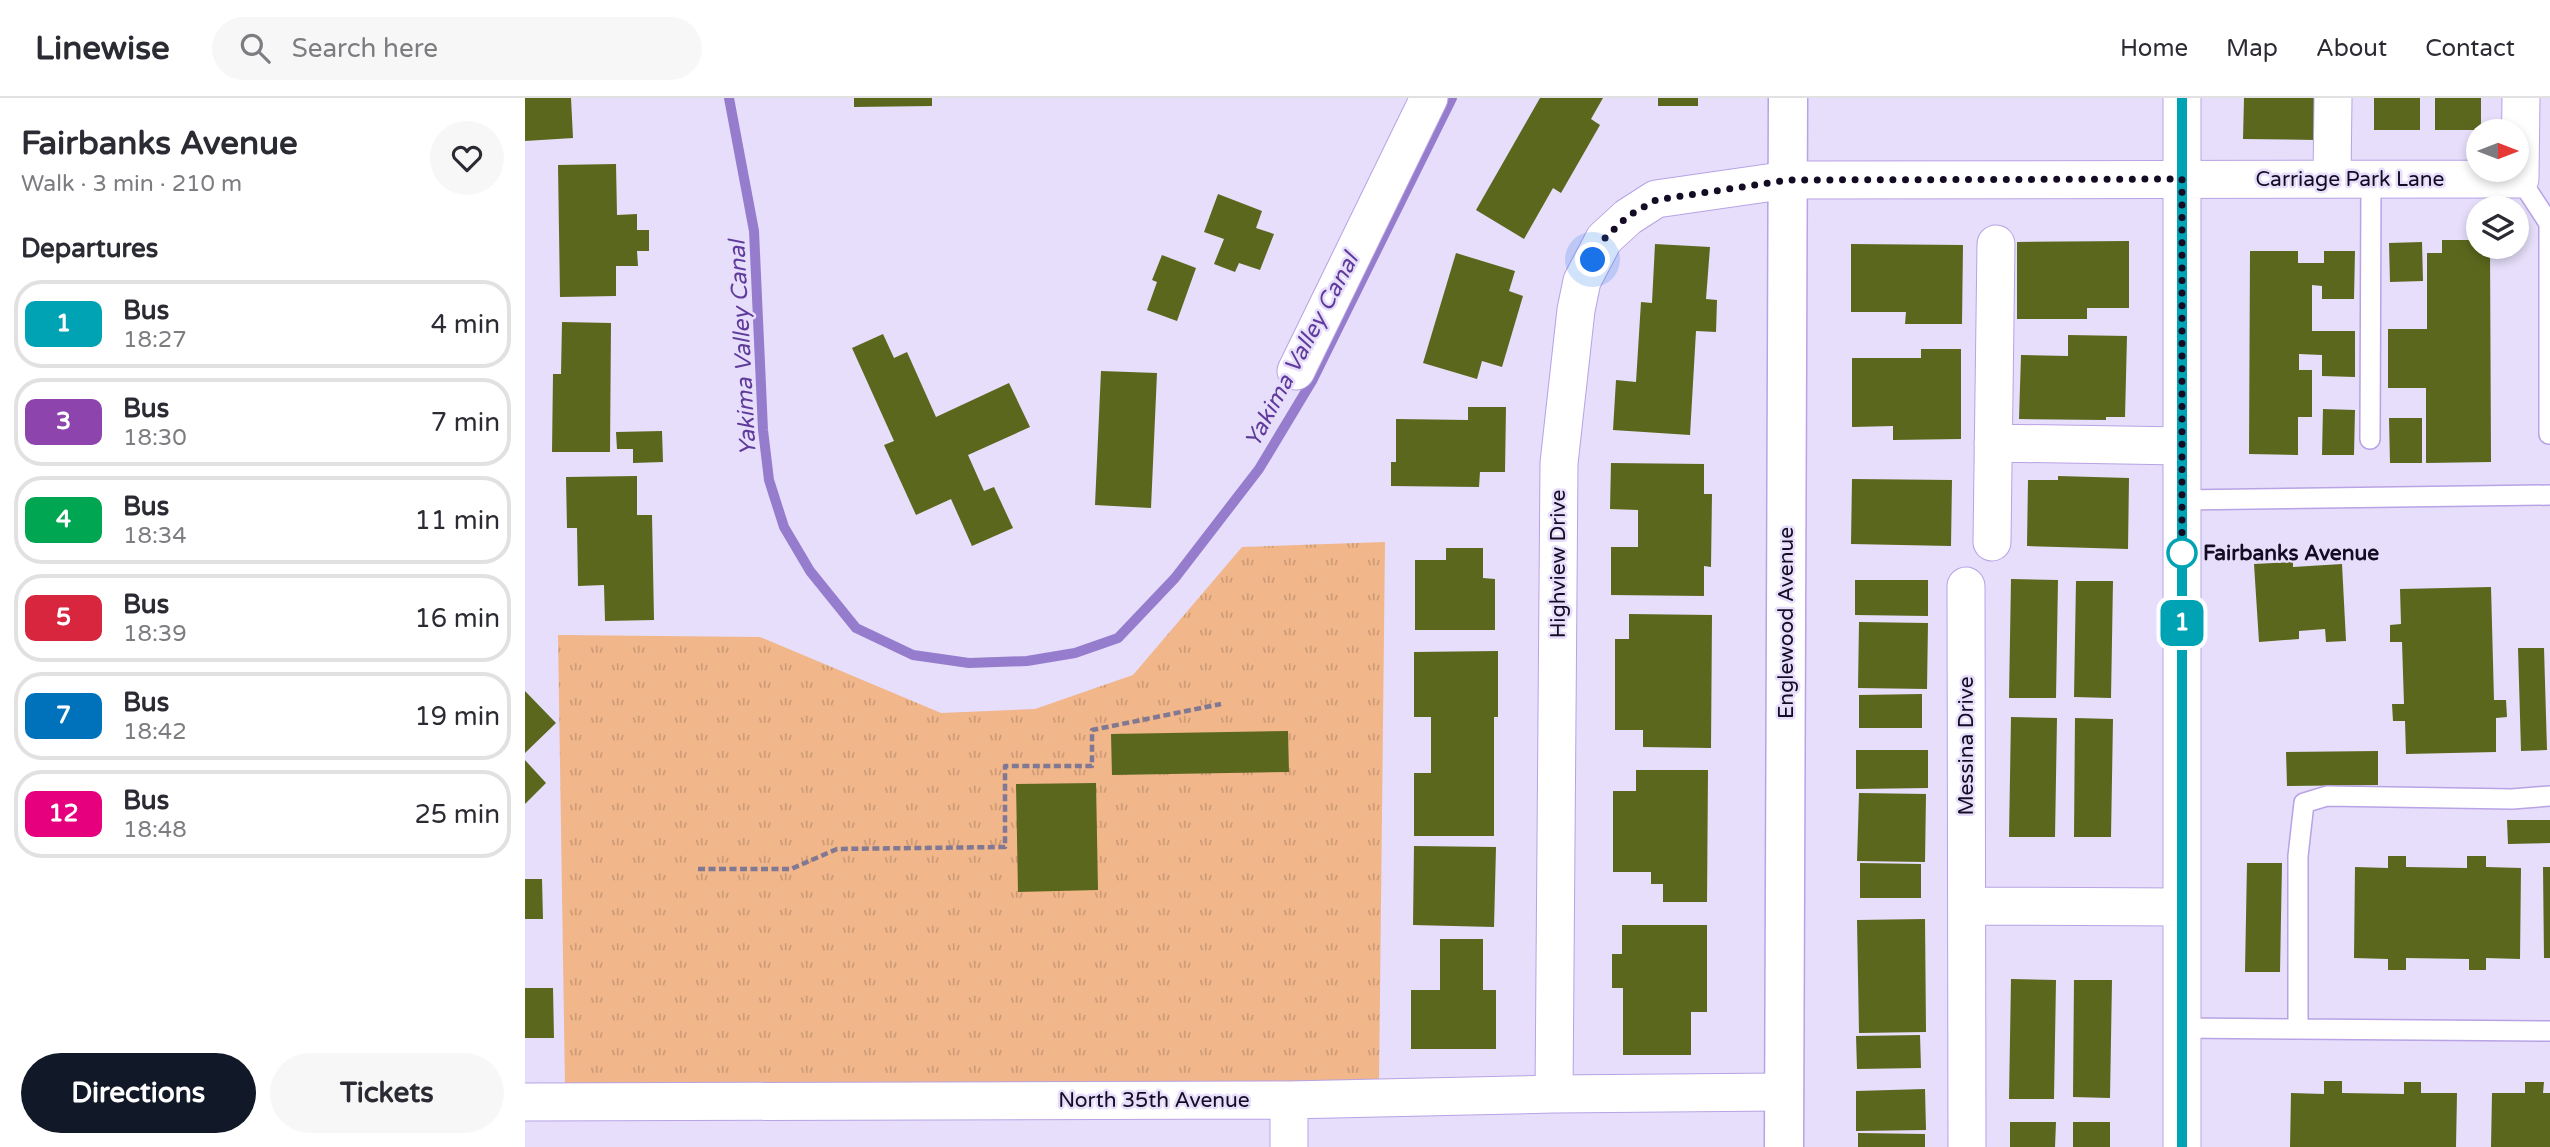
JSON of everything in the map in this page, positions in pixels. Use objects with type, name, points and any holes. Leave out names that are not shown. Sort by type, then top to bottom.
[{"type":"street","points":[[1296,371],[1429,98]]},
{"type":"street","name":"Englewood Avenue","points":[[1784,1147],[1788,98]]},
{"type":"street","points":[[2182,98],[2182,1147]]},
{"type":"street","points":[[2332,179],[2333,98]]},
{"type":"street","points":[[2521,98],[2521,119]]},
{"type":"street","name":"Carriage Park Lane","points":[[1788,180],[2466,179]]},
{"type":"street","name":"Highview Drive","points":[[1554,1094],[1559,463],[1576,310],[1582,281],[1604,239],[1628,216],[1656,200],[1788,180]]},
{"type":"street","points":[[1992,542],[1996,244]]},
{"type":"street","points":[[1993,443],[2182,446]]},
{"type":"street","name":"Messina Drive","points":[[1966,586],[1967,1147]]},
{"type":"street","points":[[1967,906],[2182,906]]},
{"type":"street","name":"North 35th Avenue","points":[[525,1102],[1289,1100],[1783,1092]]},
{"type":"street","points":[[1289,1100],[1289,1147]]},
{"type":"lane","points":[[2370,439],[2371,179]]},
{"type":"lane","points":[[2522,182],[2549,225],[2549,434]]},
{"type":"lane","points":[[2182,500],[2550,495]]},
{"type":"lane","points":[[2298,1029],[2298,856],[2305,803],[2327,796],[2512,799],[2550,796]]},
{"type":"lane","points":[[2182,1028],[2550,1031]]},
{"type":"path","points":[[698,869],[791,869],[837,849],[1005,847],[1005,766],[1092,766],[1092,730],[1221,704]]},
{"type":"green space","points":[[1385,542],[1379,1083],[565,1086],[558,635],[760,637],[941,713],[1035,709],[1133,675],[1242,547]]},
{"type":"building","points":[[525,98],[571,98],[573,138],[525,141]]},
{"type":"building","points":[[854,98],[932,98],[932,106],[854,107]]},
{"type":"building","points":[[1540,98],[1603,98],[1591,119],[1600,125],[1561,193],[1553,188],[1524,239],[1476,210]]},
{"type":"building","points":[[1658,98],[1698,98],[1698,106],[1658,106]]},
{"type":"building","points":[[2244,98],[2317,98],[2316,140],[2243,139]]},
{"type":"building","points":[[2374,98],[2420,98],[2420,130],[2374,130]]},
{"type":"building","points":[[2435,98],[2481,98],[2481,119],[2466,119],[2466,130],[2435,130]]},
{"type":"building","points":[[616,164],[617,215],[637,214],[637,230],[649,230],[649,251],[637,251],[638,266],[616,266],[616,296],[560,297],[558,165]]},
{"type":"building","points":[[1218,194],[1262,211],[1256,228],[1274,234],[1260,270],[1239,263],[1235,272],[1214,264],[1224,239],[1204,232]]},
{"type":"building","points":[[2442,240],[2466,240],[2466,259],[2490,259],[2491,462],[2426,463],[2426,388],[2388,388],[2388,329],[2427,329],[2427,253],[2442,253]]},
{"type":"building","points":[[2129,241],[2129,308],[2087,308],[2087,319],[2017,319],[2017,242]]},
{"type":"building","points":[[2422,242],[2423,281],[2390,282],[2389,243]]},
{"type":"building","points":[[1655,244],[1710,247],[1706,299],[1717,300],[1716,332],[1696,331],[1690,435],[1613,430],[1616,380],[1636,382],[1641,302],[1652,303]]},
{"type":"building","points":[[1851,244],[1963,245],[1962,324],[1905,324],[1906,312],[1851,312]]},
{"type":"building","points":[[2250,251],[2298,251],[2298,263],[2324,263],[2324,251],[2355,251],[2354,299],[2322,299],[2322,286],[2312,285],[2312,331],[2355,331],[2355,377],[2322,376],[2322,355],[2299,354],[2299,370],[2312,370],[2312,417],[2298,417],[2298,455],[2249,454]]},
{"type":"building","points":[[1456,253],[1515,271],[1509,291],[1523,296],[1502,367],[1482,361],[1477,379],[1423,363]]},
{"type":"building","points":[[1162,255],[1196,268],[1177,321],[1147,310],[1157,282],[1152,280]]},
{"type":"building","points":[[562,322],[611,323],[610,452],[552,452],[553,374],[561,374]]},
{"type":"building","points":[[883,334],[894,358],[907,352],[936,417],[1009,383],[1030,427],[968,455],[984,491],[994,487],[1013,528],[972,546],[951,499],[916,515],[884,445],[894,441],[852,348]]},
{"type":"building","points":[[2068,335],[2127,336],[2125,417],[2106,417],[2106,420],[2019,419],[2021,355],[2068,356]]},
{"type":"building","points":[[1921,349],[1961,349],[1961,439],[1893,440],[1893,426],[1852,427],[1852,358],[1921,358]]},
{"type":"building","points":[[1101,371],[1157,373],[1151,508],[1095,505]]},
{"type":"building","points":[[1468,407],[1506,407],[1505,472],[1480,472],[1479,487],[1391,486],[1391,462],[1396,462],[1396,419],[1468,420]]},
{"type":"building","points":[[2323,409],[2355,410],[2354,455],[2322,455]]},
{"type":"building","points":[[2389,418],[2422,418],[2422,463],[2390,463]]},
{"type":"building","points":[[662,431],[663,462],[633,463],[633,449],[617,449],[616,432]]},
{"type":"building","points":[[1611,463],[1704,464],[1704,494],[1712,494],[1711,567],[1704,566],[1704,596],[1611,595],[1611,547],[1638,547],[1638,510],[1610,509]]},
{"type":"building","points":[[637,476],[637,515],[652,515],[654,620],[605,621],[604,585],[578,586],[577,528],[567,528],[566,477]]},
{"type":"building","points":[[2058,476],[2129,478],[2128,549],[2027,546],[2028,480],[2058,480]]},
{"type":"building","points":[[1852,479],[1952,480],[1951,546],[1851,544]]},
{"type":"building","points":[[1446,548],[1483,548],[1483,578],[1495,579],[1495,630],[1415,630],[1415,560],[1446,560]]},
{"type":"building","points":[[2293,562],[2293,567],[2342,564],[2346,641],[2326,642],[2325,629],[2299,631],[2299,639],[2259,642],[2254,564]]},
{"type":"building","points":[[2011,579],[2058,580],[2056,698],[2009,698]]},
{"type":"building","points":[[1855,580],[1928,580],[1928,616],[1855,615]]},
{"type":"building","points":[[2076,581],[2113,581],[2111,698],[2074,697]]},
{"type":"building","points":[[2491,587],[2494,700],[2506,700],[2507,717],[2496,718],[2496,752],[2406,754],[2405,721],[2393,721],[2392,704],[2404,704],[2402,642],[2390,642],[2390,625],[2401,624],[2400,589]]},
{"type":"building","points":[[1629,614],[1712,615],[1711,748],[1643,747],[1643,730],[1615,730],[1615,639],[1629,639]]},
{"type":"building","points":[[1859,622],[1928,623],[1927,689],[1858,688]]},
{"type":"building","points":[[2518,648],[2544,648],[2547,750],[2521,751]]},
{"type":"building","points":[[1498,651],[1498,717],[1494,717],[1494,836],[1414,836],[1414,773],[1431,773],[1431,717],[1414,717],[1414,652]]},
{"type":"building","points":[[525,691],[556,723],[525,753]]},
{"type":"building","points":[[1922,694],[1922,728],[1859,728],[1859,695]]},
{"type":"building","points":[[2011,717],[2057,718],[2055,837],[2009,837]]},
{"type":"building","points":[[2075,718],[2113,719],[2111,837],[2074,837]]},
{"type":"building","points":[[1288,731],[1289,772],[1112,775],[1111,734]]},
{"type":"building","points":[[1856,750],[1928,750],[1928,788],[1856,789]]},
{"type":"building","points":[[2378,751],[2378,785],[2287,786],[2286,752]]},
{"type":"building","points":[[525,760],[546,783],[525,804]]},
{"type":"building","points":[[1636,770],[1708,770],[1707,902],[1663,902],[1663,884],[1651,884],[1651,872],[1613,872],[1613,791],[1636,791]]},
{"type":"building","points":[[1096,783],[1098,890],[1018,892],[1016,784]]},
{"type":"building","points":[[1859,793],[1926,794],[1925,862],[1857,861]]},
{"type":"building","points":[[2507,820],[2550,820],[2550,843],[2508,844]]},
{"type":"building","points":[[1414,846],[1496,847],[1494,927],[1413,925]]},
{"type":"building","points":[[2388,856],[2406,856],[2406,867],[2467,868],[2467,856],[2486,856],[2486,867],[2521,868],[2520,959],[2486,958],[2486,970],[2469,970],[2469,959],[2406,958],[2406,970],[2388,970],[2388,959],[2354,958],[2355,867],[2388,868]]},
{"type":"building","points":[[1860,863],[1921,864],[1921,898],[1860,898]]},
{"type":"building","points":[[2247,863],[2282,863],[2280,972],[2245,972]]},
{"type":"building","points":[[2543,867],[2550,867],[2550,958],[2544,958]]},
{"type":"building","points":[[525,879],[542,879],[543,919],[525,919]]},
{"type":"building","points":[[1925,919],[1926,1032],[1859,1033],[1857,920]]},
{"type":"building","points":[[1622,925],[1707,925],[1707,1012],[1691,1012],[1691,1055],[1623,1055],[1623,988],[1612,988],[1612,954],[1622,954]]},
{"type":"building","points":[[1440,939],[1483,939],[1483,990],[1496,990],[1496,1049],[1411,1049],[1411,990],[1440,990]]},
{"type":"building","points":[[2011,979],[2056,980],[2054,1099],[2009,1099]]},
{"type":"building","points":[[2074,980],[2112,980],[2110,1098],[2073,1097]]},
{"type":"building","points":[[525,988],[553,988],[554,1038],[525,1038]]},
{"type":"building","points":[[1920,1035],[1921,1068],[1857,1069],[1856,1036]]},
{"type":"building","points":[[2324,1081],[2342,1081],[2342,1093],[2404,1094],[2404,1082],[2421,1082],[2421,1093],[2457,1093],[2456,1147],[2290,1147],[2291,1093],[2324,1094]]},
{"type":"building","points":[[2525,1082],[2544,1082],[2543,1093],[2550,1093],[2550,1147],[2491,1147],[2492,1093],[2525,1093]]},
{"type":"building","points":[[1925,1089],[1926,1130],[1856,1131],[1856,1091]]},
{"type":"building","points":[[2010,1122],[2056,1122],[2055,1147],[2010,1147]]},
{"type":"building","points":[[2073,1122],[2110,1122],[2110,1147],[2073,1147]]},
{"type":"building","points":[[1858,1133],[1925,1134],[1925,1147],[1858,1147]]},
{"type":"waterway","name":"Yakima Valley Canal","points":[[729,98],[754,231],[763,430],[769,480],[784,527],[810,571],[856,628],[913,655],[969,663],[1027,661],[1075,653],[1118,638],[1175,578],[1259,469],[1312,381],[1452,98]]},
{"type":"bus line","name":"1","points":[[2182,98],[2182,1147]]},
{"type":"place","name":"Fairbanks Avenue","points":[[2182,553]]},
{"type":"route","points":[[1593,260],[1604,239],[1628,216],[1656,200],[1788,180],[2182,179],[2182,553]]}]
